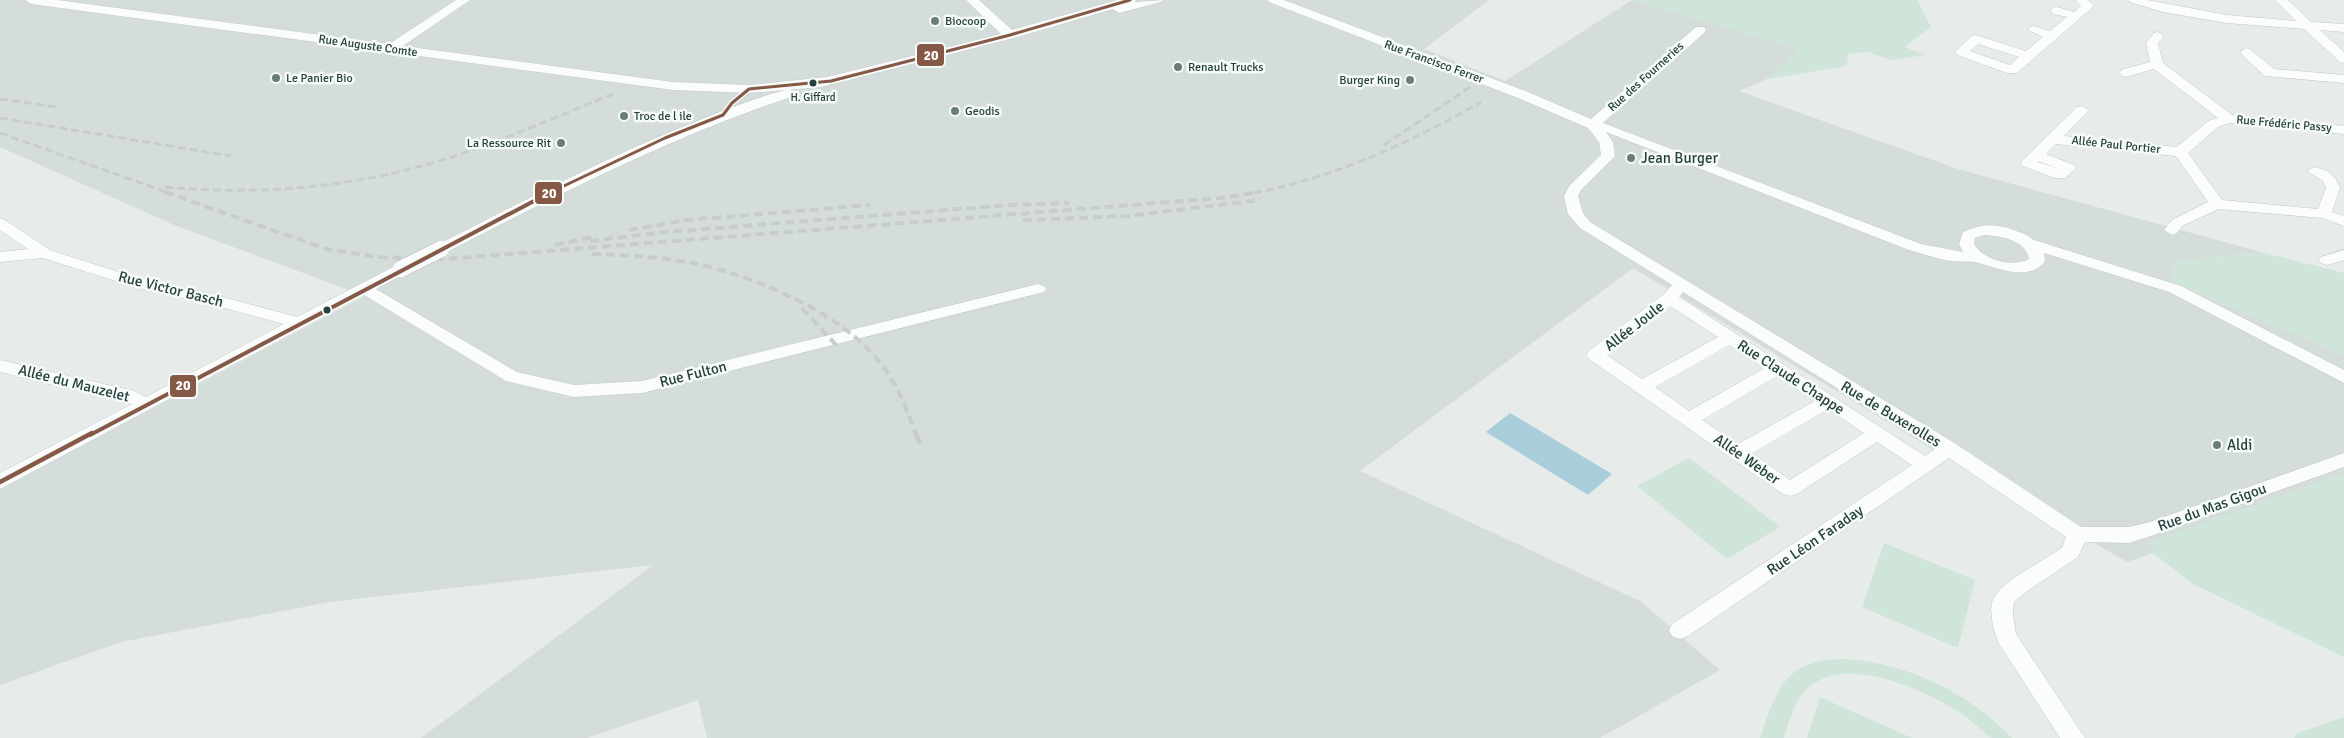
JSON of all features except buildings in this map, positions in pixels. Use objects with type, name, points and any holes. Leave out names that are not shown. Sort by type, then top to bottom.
[{"type":"street","name":"Rue Auguste Comte","points":[[31,0],[673,86],[753,88],[831,81]]},
{"type":"street","points":[[390,49],[464,0]]},
{"type":"street","points":[[972,0],[1010,35]]},
{"type":"street","points":[[729,110],[831,81],[1010,35],[1130,0]]},
{"type":"street","points":[[1042,26],[1157,0]]},
{"type":"street","name":"Rue Francisco Ferrer","points":[[1273,0],[1482,79],[1593,125],[1607,128],[1916,247]]},
{"type":"street","points":[[1285,0],[1310,10],[1334,24]]},
{"type":"street","points":[[2028,56],[2088,6],[2081,0]]},
{"type":"street","points":[[2134,0],[2163,8],[2211,16],[2344,28]]},
{"type":"street","points":[[2281,0],[2344,60]]},
{"type":"street","points":[[2057,11],[2076,16]]},
{"type":"street","name":"Rue des Fourneries","points":[[1593,125],[1700,30]]},
{"type":"street","points":[[2034,30],[2052,36]]},
{"type":"street","points":[[2158,36],[2152,43],[2157,65],[2228,119]]},
{"type":"street","points":[[2246,52],[2270,73],[2344,79]]},
{"type":"street","points":[[2126,73],[2138,68],[2157,65]]},
{"type":"street","points":[[706,88],[729,110]]},
{"type":"street","points":[[0,482],[401,269],[589,172],[752,100],[753,88]]},
{"type":"street","name":"Allée Paul Portier","points":[[2036,155],[2082,110]]},
{"type":"street","name":"Rue Frédéric Passy","points":[[2180,152],[2213,124],[2228,119],[2344,130]]},
{"type":"street","name":"Rue de Buxerolles","points":[[1593,125],[1606,142],[1608,156],[1575,188],[1571,196],[1576,214],[1585,224],[1675,291],[1949,449],[2077,534]]},
{"type":"street","name":"Allée Paul Portier","points":[[2053,138],[2180,152]]},
{"type":"street","points":[[2180,152],[2217,204]]},
{"type":"street","points":[[2314,171],[2329,178],[2333,188],[2324,214]]},
{"type":"street","points":[[2172,230],[2177,223],[2217,204],[2324,214],[2344,221]]},
{"type":"street","name":"Rue Victor Basch","points":[[0,222],[44,253],[140,284],[208,298],[298,324]]},
{"type":"street","points":[[2026,243],[2034,249],[2037,261],[2033,266],[2024,268],[1990,263],[1971,252],[1966,243],[1968,235],[1983,230],[2005,233],[2026,243],[2175,289],[2341,377]]},
{"type":"street","points":[[1916,247],[1944,248],[1966,243]]},
{"type":"street","points":[[1916,247],[1952,256],[1979,258]]},
{"type":"street","name":"Rue Victor Basch","points":[[0,257],[16,254],[44,253]]},
{"type":"street","points":[[2327,260],[2344,255]]},
{"type":"street","points":[[2037,261],[2091,264]]},
{"type":"street","name":"Rue Fulton","points":[[365,289],[512,377],[574,391],[642,387],[1038,288]]},
{"type":"street","name":"Rue Claude Chappe","points":[[1675,291],[1730,338],[1926,465]]},
{"type":"street","name":"Allée Joule","points":[[1642,387],[1595,356],[1675,291]]},
{"type":"street","points":[[1642,387],[1730,338]]},
{"type":"street","name":"Allée du Mauzelet","points":[[0,366],[134,396],[146,405]]},
{"type":"street","points":[[1689,418],[1778,368]]},
{"type":"street","name":"Allée Weber","points":[[1642,387],[1790,489],[1878,433]]},
{"type":"street","points":[[1738,453],[1828,401]]},
{"type":"street","name":"Rue Léon Faraday","points":[[1680,630],[1949,449]]},
{"type":"street","name":"Rue du Mas Gigou","points":[[2077,534],[2129,535],[2154,528],[2344,460]]},
{"type":"street","points":[[2073,738],[2006,636],[2001,618],[2003,600],[2016,587],[2071,552],[2077,534]]},
{"type":"shaded area","points":[[0,0],[1489,0],[1424,49],[1505,81],[1632,0],[1800,49],[1767,79],[1739,91],[1958,169],[2261,252],[2176,261],[2170,281],[2344,355],[2344,474],[2150,542],[2153,553],[2127,562],[1929,447],[1633,268],[1360,471],[1640,601],[1720,670],[1600,738],[707,738],[698,700],[587,738],[421,738],[653,565],[330,602],[121,642],[0,685],[0,489],[365,296],[174,225],[0,147]]},
{"type":"green space","points":[[1632,0],[1919,0],[1918,2],[1931,27],[1905,47],[1926,55],[1891,60],[1868,52],[1848,54],[1847,66],[1767,79],[1799,49]]},
{"type":"green space","points":[[2261,252],[2344,273],[2344,355],[2170,281],[2176,261]]},
{"type":"green space","points":[[1689,458],[1780,527],[1727,559],[1637,486]]},
{"type":"green space","points":[[2344,474],[2344,657],[2193,584],[2153,553],[2149,542]]},
{"type":"green space","points":[[1884,543],[1975,580],[1958,648],[1862,607]]},
{"type":"green space","points":[[1847,659],[1893,667],[1916,674],[1937,684],[1977,707],[2012,738],[1992,738],[1960,713],[1940,701],[1901,684],[1879,677],[1858,674],[1837,675],[1819,681],[1803,693],[1792,714],[1784,738],[1760,738],[1772,704],[1787,679],[1797,670],[1810,664],[1826,660]]},
{"type":"green space","points":[[1820,697],[1912,738],[1807,738]]},
{"type":"green space","points":[[2344,717],[2344,738],[2294,738],[2298,733]]},
{"type":"water","points":[[1510,413],[1612,474],[1588,495],[1486,432]]},
{"type":"railway","points":[[1384,145],[1473,85]]},
{"type":"railway","points":[[165,187],[263,190],[328,185],[360,180],[425,165],[473,150],[613,94]]},
{"type":"railway","points":[[0,99],[57,107]]},
{"type":"railway","points":[[1255,193],[1314,178],[1371,157],[1399,145],[1481,102]]},
{"type":"railway","points":[[0,118],[231,156]]},
{"type":"railway","points":[[0,133],[169,193]]},
{"type":"railway","points":[[165,192],[326,249],[379,257],[446,259],[1220,198],[1255,193]]},
{"type":"railway","points":[[1255,193],[1260,192]]},
{"type":"railway","points":[[1023,220],[1128,216],[1261,200]]},
{"type":"railway","points":[[590,241],[667,232],[1010,205],[1069,203]]},
{"type":"railway","points":[[629,230],[687,220],[870,205]]},
{"type":"railway","points":[[555,245],[597,236]]},
{"type":"railway","points":[[592,254],[632,256],[697,264],[746,278],[798,300],[845,329],[881,364],[897,389],[916,435]]},
{"type":"railway","points":[[802,308],[837,346]]},
{"type":"railway","points":[[916,433],[920,444]]},
{"type":"transit line","name":"20","points":[[0,482],[581,176],[665,138],[723,115],[732,103],[749,89],[831,81],[1010,35],[1130,0]]},
{"type":"place","name":"Biocoop","points":[[935,21]]},
{"type":"place","name":"Renault Trucks","points":[[1178,67]]},
{"type":"place","name":"Le Panier Bio","points":[[276,78]]},
{"type":"place","name":"Burger King","points":[[1410,80]]},
{"type":"place","name":"H. Giffard","points":[[813,83]]},
{"type":"place","name":"Geodis","points":[[955,111]]},
{"type":"place","name":"Troc de l ile","points":[[624,116]]},
{"type":"place","name":"La Ressource Rit","points":[[561,143]]},
{"type":"place","name":"Jean Burger","points":[[1631,158]]},
{"type":"place","name":"Aldi","points":[[2217,445]]}]
